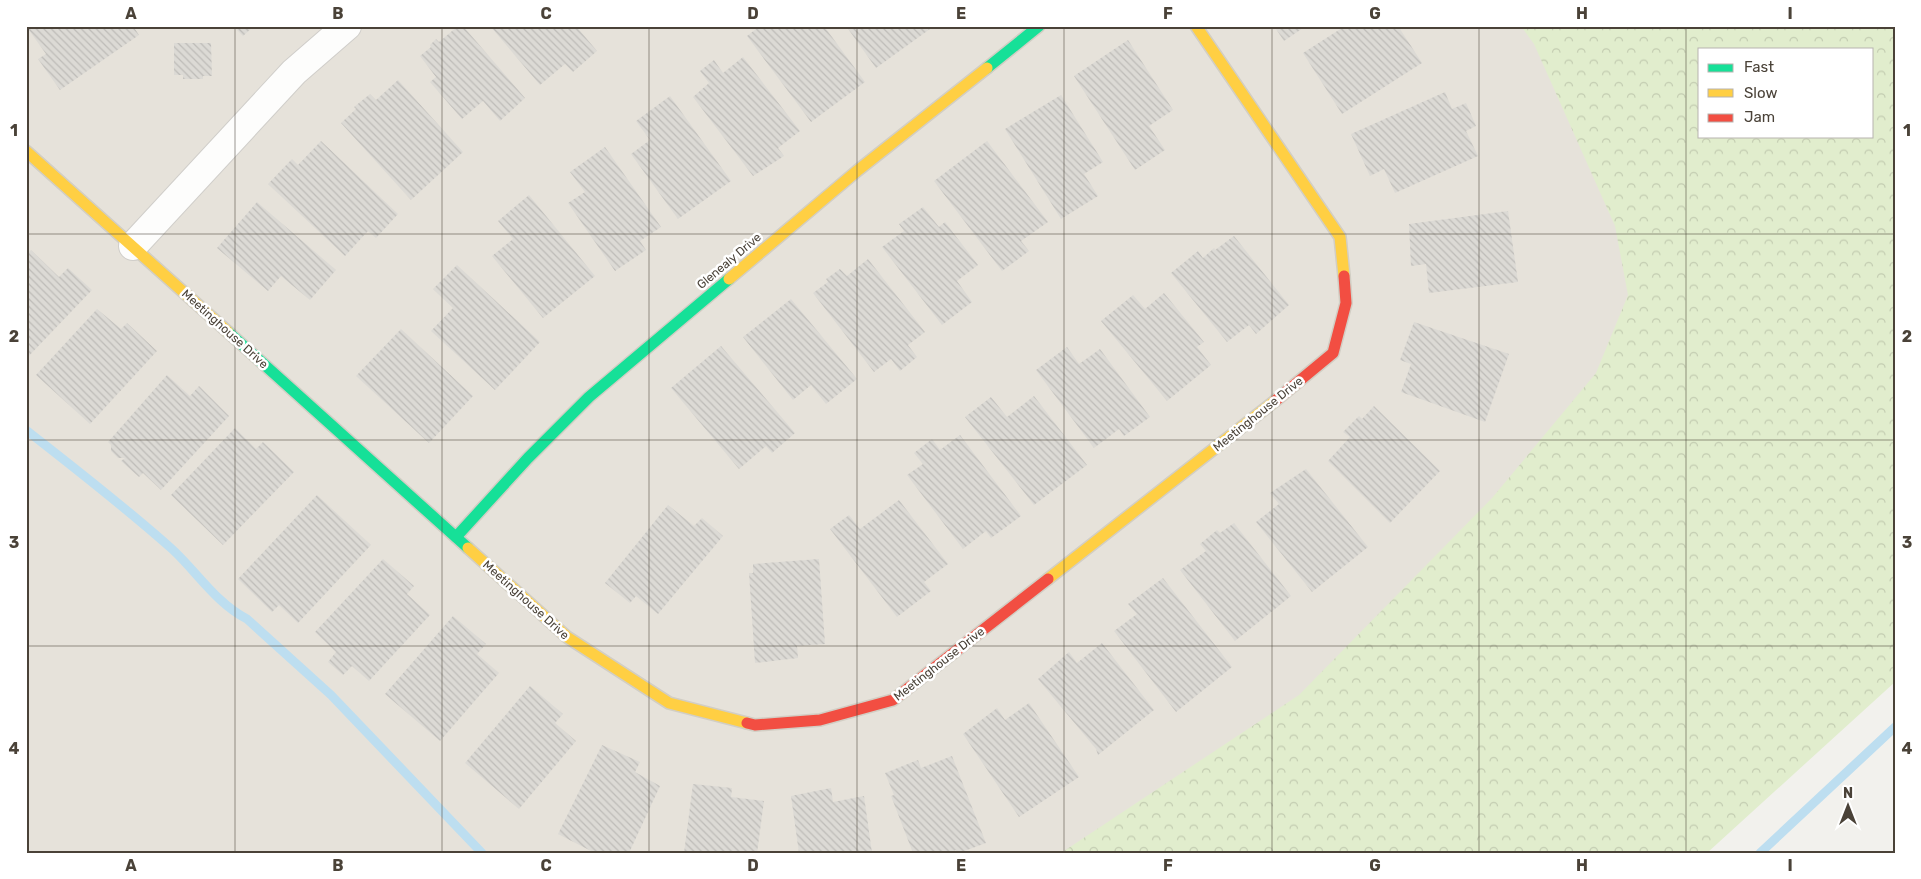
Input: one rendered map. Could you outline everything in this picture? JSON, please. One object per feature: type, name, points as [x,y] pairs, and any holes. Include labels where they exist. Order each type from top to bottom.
[{"type":"street","points":[[133,246],[294,72],[348,26]]},
{"type":"street","name":"Glenealy Drive","points":[[456,537],[528,458],[589,397],[858,171],[1039,26]]},
{"type":"street","name":"Meetinghouse Drive","points":[[26,151],[567,637],[669,703],[755,725],[820,720],[894,700],[1274,402],[1333,353],[1346,303],[1340,237],[1196,26]]},
{"type":"shaded area","points":[[26,26],[1558,26],[1895,466],[1186,853],[26,853]]},
{"type":"green space","points":[[1521,26],[1895,26],[1895,682],[1707,853],[1061,853],[1299,695],[1492,498],[1596,373],[1628,295],[1615,226],[1534,44]]},
{"type":"building","points":[[26,26],[133,26],[139,35],[60,90],[38,59],[46,54]]},
{"type":"building","points":[[233,26],[254,26],[243,36]]},
{"type":"building","points":[[458,26],[463,26],[525,98],[500,121],[483,101],[462,119],[430,82],[436,77],[420,56],[431,47],[430,45],[436,39],[439,42]]},
{"type":"building","points":[[490,26],[576,26],[597,51],[573,72],[565,64],[540,85]]},
{"type":"building","points":[[760,26],[824,26],[865,82],[811,122],[747,36]]},
{"type":"building","points":[[846,26],[927,26],[930,29],[876,68]]},
{"type":"building","points":[[1274,26],[1306,26],[1284,41]]},
{"type":"building","points":[[1345,26],[1398,26],[1422,63],[1342,114],[1303,53]]},
{"type":"building","points":[[1128,40],[1173,110],[1149,126],[1165,150],[1135,170],[1074,76]]},
{"type":"building","points":[[174,43],[211,43],[212,76],[203,76],[203,79],[183,79],[183,75],[174,75]]},
{"type":"building","points":[[743,57],[800,131],[778,148],[784,156],[753,176],[693,97],[709,83],[700,71],[714,60],[723,73]]},
{"type":"building","points":[[398,80],[463,152],[411,200],[341,123],[356,109],[354,107],[370,94],[376,100]]},
{"type":"building","points":[[1445,92],[1452,109],[1466,103],[1476,126],[1466,131],[1478,156],[1395,193],[1384,169],[1370,176],[1351,134]]},
{"type":"building","points":[[1061,95],[1103,162],[1084,174],[1098,196],[1061,219],[1005,129]]},
{"type":"building","points":[[670,96],[731,181],[678,219],[631,154],[650,140],[636,121]]},
{"type":"building","points":[[321,141],[398,214],[376,238],[368,231],[345,256],[268,184],[292,159],[298,165]]},
{"type":"building","points":[[987,141],[1048,222],[1021,241],[1029,251],[1002,271],[934,181]]},
{"type":"building","points":[[605,147],[661,227],[640,241],[646,250],[615,271],[568,203],[585,192],[570,172]]},
{"type":"building","points":[[529,195],[595,276],[543,318],[492,256],[513,239],[498,221]]},
{"type":"building","points":[[257,202],[336,270],[310,300],[281,276],[268,291],[217,248]]},
{"type":"building","points":[[923,207],[939,227],[945,222],[978,265],[957,281],[972,302],[942,325],[882,247],[904,231],[899,224]]},
{"type":"building","points":[[1508,211],[1518,282],[1429,293],[1426,264],[1411,266],[1409,224]]},
{"type":"building","points":[[1234,236],[1289,305],[1256,334],[1249,325],[1227,342],[1171,273],[1198,251],[1203,258],[1214,248],[1215,250]]},
{"type":"building","points":[[31,250],[59,277],[68,268],[92,290],[26,359],[26,255]]},
{"type":"building","points":[[868,259],[925,332],[908,345],[917,357],[900,371],[891,359],[874,372],[813,293],[828,282],[826,279],[840,269],[847,276]]},
{"type":"building","points":[[457,265],[540,342],[495,390],[431,331],[453,308],[433,289]]},
{"type":"building","points":[[1164,293],[1204,342],[1197,347],[1211,365],[1167,401],[1101,321],[1133,295],[1145,309]]},
{"type":"building","points":[[791,299],[857,379],[826,404],[811,385],[793,400],[743,337]]},
{"type":"building","points":[[97,309],[121,329],[127,323],[157,351],[90,424],[36,375]]},
{"type":"building","points":[[1414,322],[1509,354],[1485,422],[1401,392],[1411,364],[1400,360]]},
{"type":"building","points":[[401,329],[473,396],[429,443],[356,376]]},
{"type":"building","points":[[721,346],[795,433],[772,453],[766,446],[739,469],[671,388]]},
{"type":"building","points":[[1067,347],[1079,364],[1100,349],[1150,417],[1124,436],[1119,429],[1094,448],[1036,370]]},
{"type":"building","points":[[167,375],[190,396],[199,386],[229,416],[161,490],[143,473],[139,477],[121,461],[125,458],[118,458],[111,451],[111,445],[108,442]]},
{"type":"building","points":[[1034,396],[1087,465],[1034,505],[965,417],[991,397],[1007,417]]},
{"type":"building","points":[[1374,406],[1440,471],[1390,523],[1328,461],[1350,437],[1343,432],[1359,416],[1362,419]]},
{"type":"building","points":[[235,428],[256,449],[263,442],[294,472],[223,545],[171,495]]},
{"type":"building","points":[[960,435],[1021,516],[991,538],[986,531],[963,549],[907,475],[923,464],[914,453],[932,439],[940,450]]},
{"type":"building","points":[[1306,469],[1368,547],[1312,592],[1256,522],[1279,504],[1270,493]]},
{"type":"building","points":[[317,495],[371,545],[298,623],[279,605],[272,612],[238,579]]},
{"type":"building","points":[[899,500],[948,564],[924,582],[931,591],[897,617],[830,529],[849,515],[860,529]]},
{"type":"building","points":[[668,505],[694,526],[702,518],[723,536],[658,614],[636,596],[630,603],[605,583]]},
{"type":"building","points":[[1234,523],[1291,596],[1235,641],[1180,570],[1206,551],[1200,544],[1217,530],[1220,533]]},
{"type":"building","points":[[383,559],[414,586],[407,594],[430,615],[369,681],[352,666],[343,675],[328,662],[336,652],[315,632]]},
{"type":"building","points":[[819,559],[825,644],[797,646],[798,658],[755,663],[749,573],[753,573],[753,564]]},
{"type":"building","points":[[1163,578],[1232,667],[1176,712],[1114,631],[1137,614],[1128,604]]},
{"type":"building","points":[[453,616],[486,644],[477,654],[499,673],[440,741],[385,694]]},
{"type":"building","points":[[1102,643],[1154,710],[1098,755],[1096,749],[1038,679],[1069,652],[1077,663]]},
{"type":"building","points":[[530,686],[563,714],[555,723],[576,741],[519,809],[465,763]]},
{"type":"building","points":[[1029,703],[1079,777],[1019,817],[963,734],[997,708],[1005,720]]},
{"type":"building","points":[[602,745],[640,762],[635,772],[660,786],[629,853],[595,853],[558,834]]},
{"type":"building","points":[[952,756],[986,843],[959,853],[956,850],[949,853],[913,853],[891,796],[894,795],[885,773],[918,760],[921,768]]},
{"type":"building","points":[[693,784],[732,788],[731,797],[764,801],[757,853],[684,853]]},
{"type":"building","points":[[831,788],[833,802],[864,796],[872,853],[799,853],[791,796]]},
{"type":"waterway","points":[[26,430],[154,533],[181,558],[216,596],[247,619],[331,695],[482,853]]},
{"type":"waterway","points":[[1760,853],[1895,727]]},
{"type":"traffic: fast","points":[[987,68],[1039,26]]},
{"type":"traffic: fast","points":[[456,537],[528,458],[589,397],[729,279]]},
{"type":"traffic: fast","points":[[228,332],[468,548]]},
{"type":"traffic: slow","points":[[1196,26],[1340,237],[1344,276]]},
{"type":"traffic: slow","points":[[729,279],[857,171],[987,68]]},
{"type":"traffic: slow","points":[[26,151],[228,332]]},
{"type":"traffic: slow","points":[[1048,579],[1275,401]]},
{"type":"traffic: slow","points":[[468,548],[567,637],[669,703],[747,723]]},
{"type":"traffic: jam","points":[[1275,401],[1333,353],[1346,303],[1344,276]]},
{"type":"traffic: jam","points":[[747,723],[755,725],[820,720],[893,700],[1048,579]]}]
